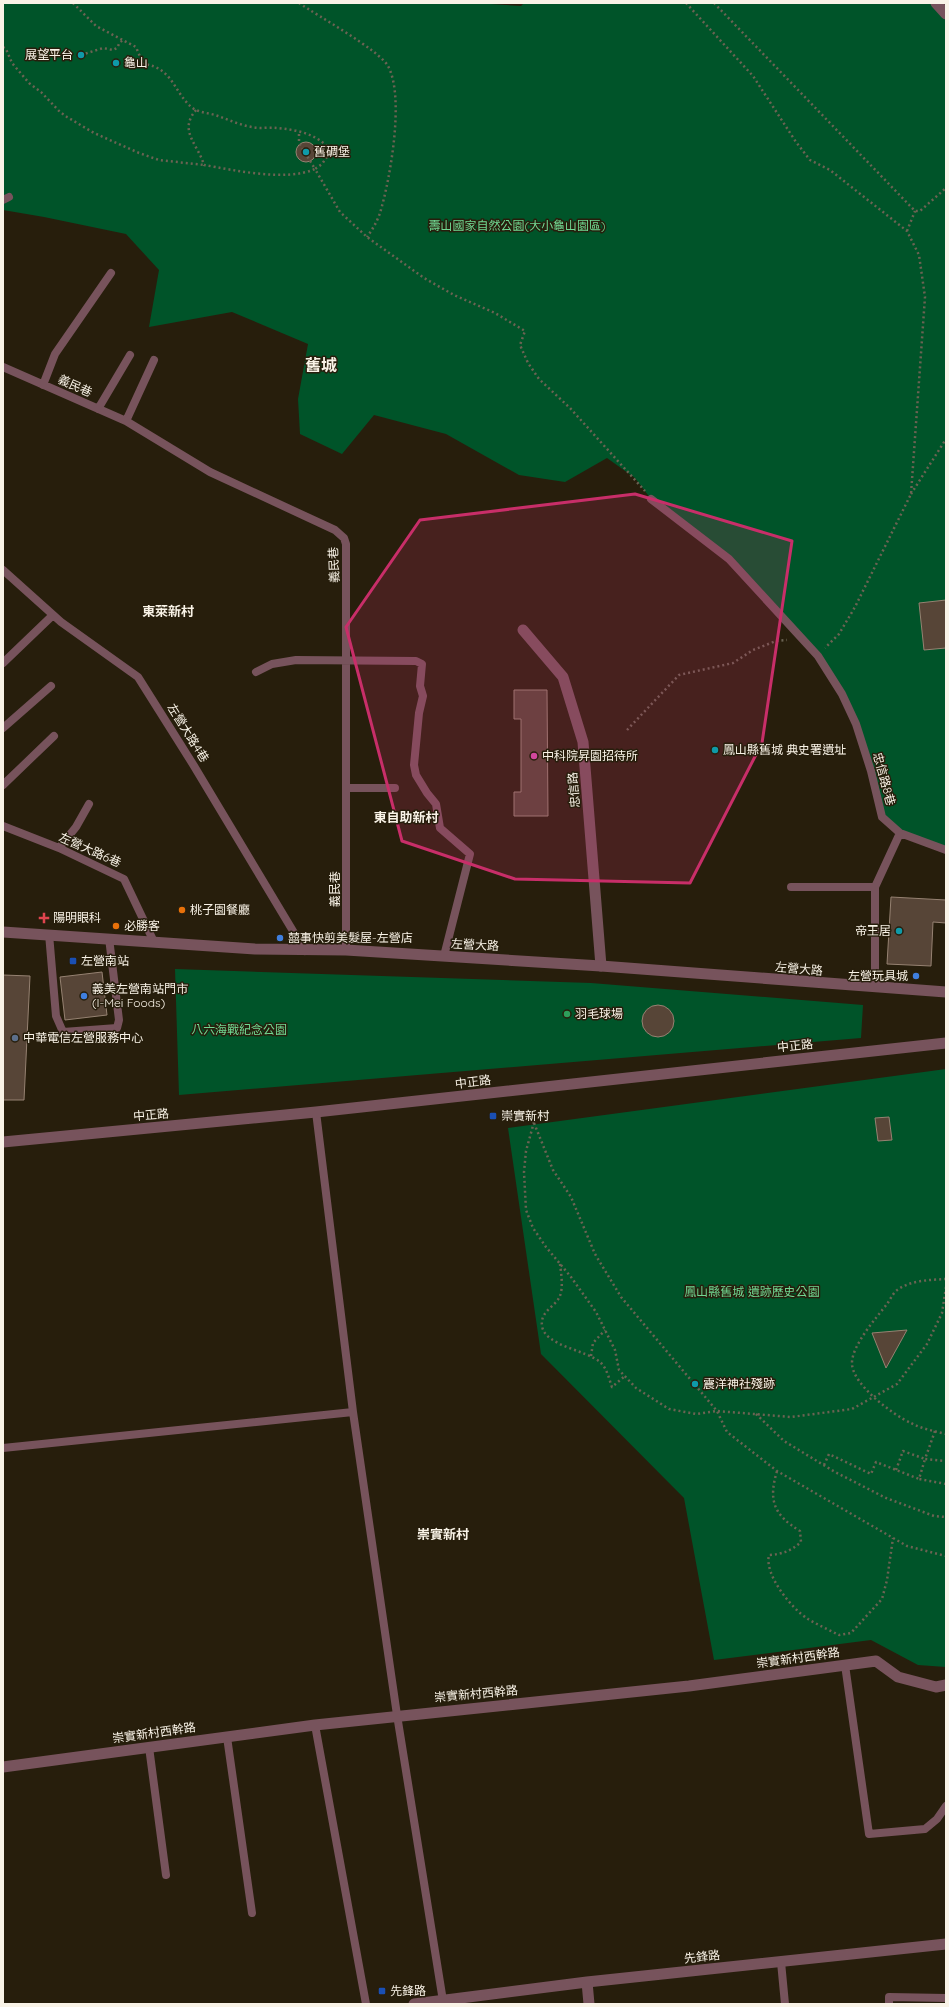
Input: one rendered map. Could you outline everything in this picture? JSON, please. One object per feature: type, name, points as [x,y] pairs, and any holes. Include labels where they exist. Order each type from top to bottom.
[{"type":"street","points":[[936,3],[946,14]]},
{"type":"street","name":"忠信路","points":[[524,630],[563,677],[583,742],[601,966]]},
{"type":"street","name":"左營大路","points":[[3,932],[255,949],[305,951],[346,950],[444,956],[601,966],[875,988],[946,992]]},
{"type":"street","name":"中正路","points":[[3,1142],[316,1112],[946,1043]]},
{"type":"street","name":"崇實新村西幹路","points":[[3,1767],[227,1736],[397,1715],[689,1686],[876,1661],[898,1677],[936,1687],[946,1685]]},
{"type":"street","name":"先鋒路","points":[[414,2004],[587,1982],[946,1944]]},
{"type":"street","points":[[587,1982],[589,2004]]},
{"type":"lane","points":[[43,385],[55,354],[111,274]]},
{"type":"lane","points":[[98,409],[130,355]]},
{"type":"lane","points":[[126,421],[154,360]]},
{"type":"lane","name":"義民巷","points":[[3,367],[126,421],[210,472],[340,533],[346,544],[348,788],[346,950]]},
{"type":"lane","name":"忠信路8巷","points":[[651,499],[729,559],[818,656],[842,694],[856,724],[871,771],[882,818],[900,833],[946,850]]},
{"type":"lane","name":"左營大路4巷","points":[[3,570],[53,615],[138,677],[194,766],[305,951]]},
{"type":"lane","points":[[3,663],[53,615]]},
{"type":"lane","points":[[256,672],[272,664],[296,660],[416,661],[422,664],[420,686],[423,696],[416,738],[414,765],[416,775],[436,804],[440,828],[470,854],[444,956]]},
{"type":"lane","points":[[3,728],[51,686]]},
{"type":"lane","points":[[3,785],[54,736]]},
{"type":"lane","points":[[348,788],[395,788]]},
{"type":"lane","points":[[59,848],[76,827],[89,804]]},
{"type":"lane","name":"左營大路6巷","points":[[3,826],[59,848],[124,879],[154,942]]},
{"type":"lane","points":[[875,988],[875,887],[900,833]]},
{"type":"lane","points":[[791,886],[875,887]]},
{"type":"lane","points":[[49,934],[56,1016],[63,1032],[117,1028],[120,1020],[109,938]]},
{"type":"lane","points":[[316,1112],[353,1412],[397,1715],[443,2001]]},
{"type":"lane","points":[[3,1448],[353,1412]]},
{"type":"lane","points":[[845,1665],[869,1834],[925,1829],[934,1823],[946,1806]]},
{"type":"lane","points":[[315,1725],[366,2004]]},
{"type":"lane","points":[[227,1736],[252,1913]]},
{"type":"lane","points":[[149,1747],[166,1875]]},
{"type":"lane","points":[[781,1962],[785,2004]]},
{"type":"lane","points":[[889,2004],[889,1997],[946,1998]]},
{"type":"path","points":[[3,47],[6,49],[12,63],[60,112],[94,132],[139,153],[159,160],[255,174],[301,174],[315,170],[322,164],[331,151],[320,140],[299,132],[277,128],[254,128],[196,110],[188,103],[170,78],[156,67],[143,64],[136,47],[96,26],[73,3]]},
{"type":"path","points":[[299,3],[370,49],[388,66],[395,92],[392,151],[380,214],[367,237]]},
{"type":"path","points":[[686,3],[753,76],[796,142],[810,160],[830,170],[907,231],[919,255],[925,297],[911,494]]},
{"type":"path","points":[[714,3],[915,211]]},
{"type":"path","points":[[81,54],[103,48],[113,50],[117,48],[123,40]]},
{"type":"path","points":[[196,110],[189,118],[187,126],[204,166]]},
{"type":"path","points":[[299,132],[299,143],[340,212],[367,237],[424,278],[454,296],[495,313],[525,331],[521,338],[520,345],[528,363],[539,379],[570,408],[635,478],[651,499]]},
{"type":"path","points":[[915,211],[920,211],[946,188]]},
{"type":"path","points":[[907,231],[915,211]]},
{"type":"path","points":[[818,656],[839,634],[855,607],[911,494],[946,439]]},
{"type":"path","points":[[627,730],[679,674],[734,663],[753,650],[776,641],[793,641]]},
{"type":"path","points":[[946,1287],[942,1313],[927,1344],[897,1384],[852,1409],[791,1417],[717,1411],[696,1414],[669,1409],[654,1401],[619,1370],[615,1350],[592,1307],[533,1228],[526,1210],[524,1172],[526,1151],[534,1122],[553,1170],[571,1197],[595,1254],[621,1297],[717,1411],[727,1432],[777,1472],[907,1546],[946,1556]]},
{"type":"path","points":[[560,1263],[560,1297],[543,1317],[543,1329],[545,1333],[554,1341],[591,1356],[601,1363],[606,1371],[612,1387],[625,1376]]},
{"type":"path","points":[[946,1279],[911,1284],[896,1291],[874,1319],[855,1350],[852,1364],[859,1380],[874,1398],[911,1424],[946,1434]]},
{"type":"path","points":[[591,1356],[593,1343],[605,1330]]},
{"type":"path","points":[[756,1414],[784,1441],[824,1465],[886,1498],[934,1516],[946,1517]]},
{"type":"path","points":[[919,1479],[935,1431]]},
{"type":"path","points":[[896,1470],[903,1451],[925,1459],[946,1461]]},
{"type":"path","points":[[824,1465],[828,1454],[871,1474],[876,1462],[919,1479],[946,1484]]},
{"type":"path","points":[[777,1472],[772,1486],[773,1503],[790,1525],[800,1531],[801,1542],[792,1550],[769,1555],[768,1562],[772,1577],[792,1604],[813,1622],[839,1635],[850,1633],[862,1621],[882,1599],[887,1580],[893,1538]]},
{"type":"highlighted area","points":[[635,494],[792,541],[762,743],[690,883],[515,879],[402,841],[346,627],[420,520]]},
{"type":"green space","name":"壽山國家自然公園(大小龜山園區)","points":[[3,3],[476,3],[521,6],[524,3],[931,3],[946,19],[946,850],[900,833],[882,817],[856,724],[828,672],[729,559],[651,499],[635,478],[607,458],[565,482],[519,475],[446,434],[374,415],[342,454],[300,434],[298,399],[308,344],[232,312],[149,327],[159,270],[126,234],[3,210]]},
{"type":"green space","name":"八六海戰紀念公園","points":[[175,969],[591,983],[863,1005],[861,1038],[179,1095]]},
{"type":"green space","name":"鳳山縣舊城 遺跡歷史公園","points":[[946,1069],[946,1667],[918,1665],[871,1640],[714,1660],[684,1498],[541,1354],[508,1128]]},
{"type":"building","name":"舊碉堡","points":[[306,142],[313,145],[316,152],[313,159],[306,162],[299,159],[296,152],[299,145]]},
{"type":"building","points":[[946,600],[946,648],[924,650],[919,603]]},
{"type":"building","name":"中科院昇園招待所","points":[[514,690],[547,690],[548,816],[514,816],[514,792],[521,792],[521,719],[514,719]]},
{"type":"building","name":"帝王居","points":[[891,897],[946,900],[946,923],[933,922],[931,966],[887,964]]},
{"type":"building","name":"義美左營南站門市 (I-Mei Foods)","points":[[102,972],[107,1015],[65,1020],[60,977]]},
{"type":"building","name":"中華電信左營服務中心","points":[[3,975],[30,976],[24,1100],[3,1100]]},
{"type":"building","points":[[658,1005],[664,1006],[671,1012],[674,1021],[673,1027],[667,1034],[658,1037],[652,1036],[645,1030],[642,1021],[643,1015],[649,1008]]},
{"type":"building","points":[[889,1117],[892,1140],[878,1141],[875,1118]]},
{"type":"building","points":[[907,1330],[886,1368],[872,1333]]},
{"type":"place","name":"展望平台","points":[[81,55]]},
{"type":"place","name":"龜山","points":[[116,63]]},
{"type":"place","name":"舊碉堡","points":[[306,152]]},
{"type":"place","name":"鳳山縣舊城 典史署遺址","points":[[715,750]]},
{"type":"place","name":"中科院昇園招待所","points":[[534,756]]},
{"type":"place","name":"桃子園餐廳","points":[[182,910]]},
{"type":"place","name":"陽明眼科","points":[[44,918]]},
{"type":"place","name":"必勝客","points":[[116,926]]},
{"type":"place","name":"帝王居","points":[[899,931]]},
{"type":"place","name":"囍事快剪美髮屋-左營店","points":[[280,938]]},
{"type":"place","name":"左營南站","points":[[73,961]]},
{"type":"place","name":"左營玩具城","points":[[916,976]]},
{"type":"place","name":"義美左營南站門市 (I-Mei Foods)","points":[[84,996]]},
{"type":"place","name":"羽毛球場","points":[[567,1014]]},
{"type":"place","name":"中華電信左營服務中心","points":[[15,1038]]},
{"type":"place","name":"崇實新村","points":[[493,1116]]},
{"type":"place","name":"震洋神社殘跡","points":[[695,1384]]},
{"type":"place","name":"先鋒路","points":[[382,1991]]},
{"type":"district","name":"舊城","points":[[321,365]]},
{"type":"district","name":"東萊新村","points":[[168,611]]},
{"type":"district","name":"東自助新村","points":[[406,817]]},
{"type":"district","name":"崇實新村","points":[[443,1534]]}]
